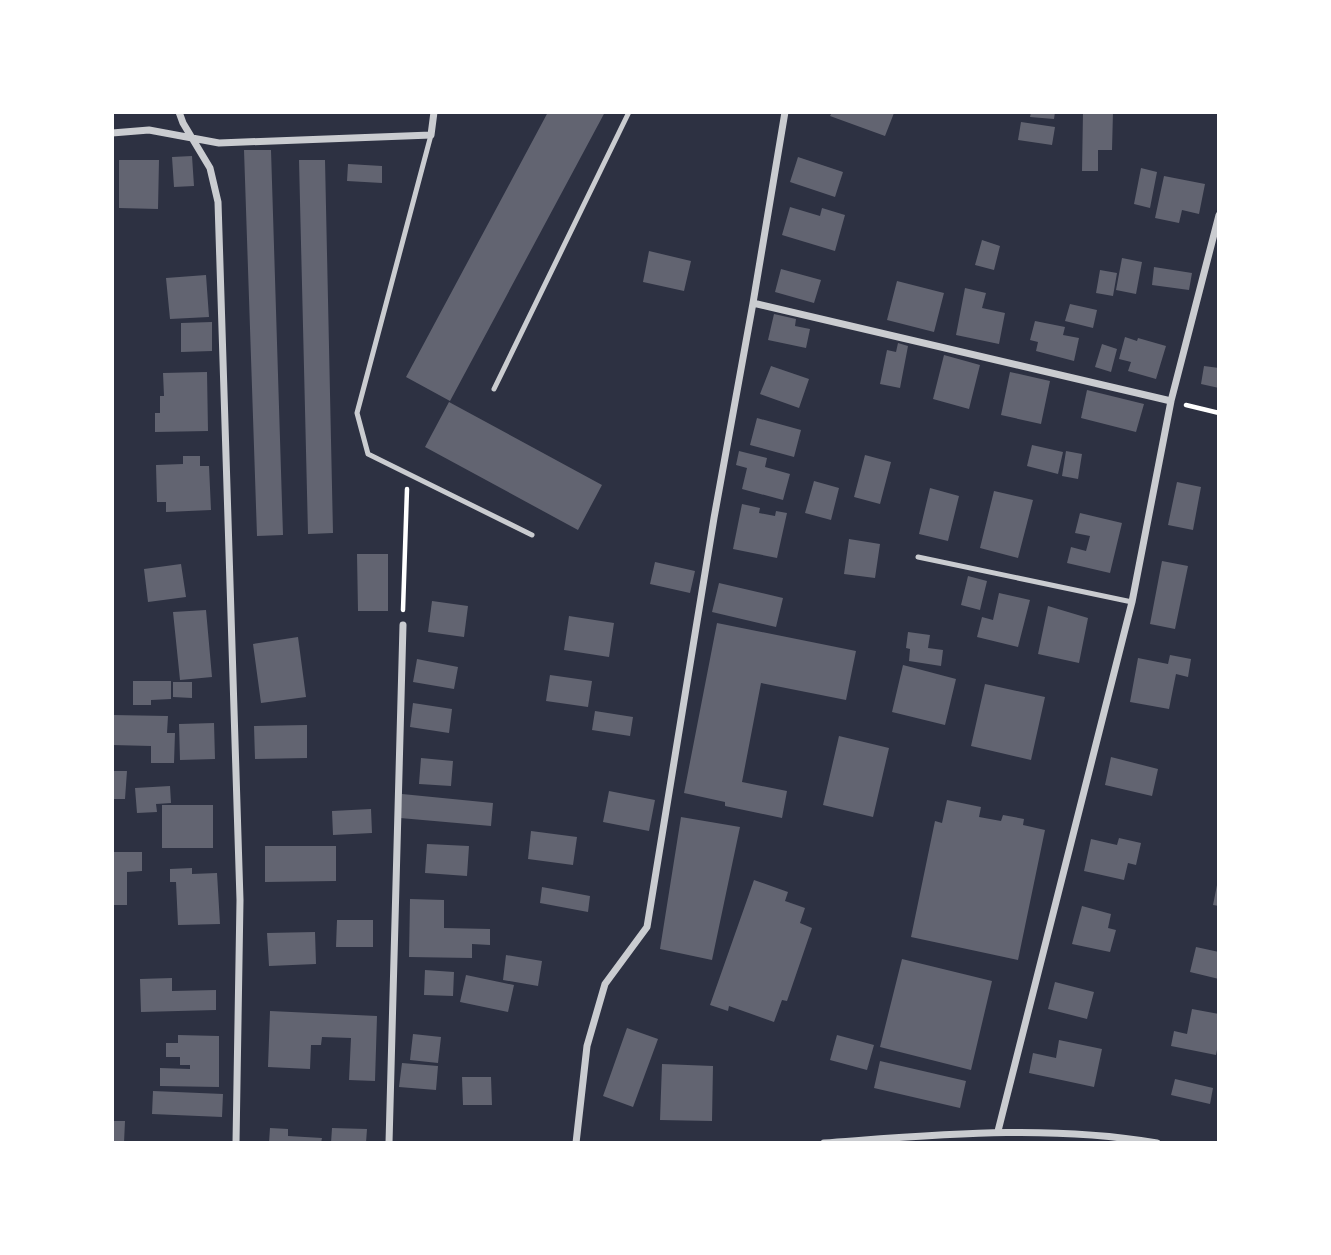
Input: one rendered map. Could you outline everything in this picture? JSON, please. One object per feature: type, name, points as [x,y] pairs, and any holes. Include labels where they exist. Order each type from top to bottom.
[{"type":"street","points":[[179,112],[209,168],[218,202],[240,900],[236,1143]]},
{"type":"street","points":[[112,133],[149,130],[219,143],[431,135],[434,112]]},
{"type":"street","points":[[576,1143],[587,1046],[605,984],[647,927],[713,519],[785,112]]},
{"type":"street","points":[[998,1131],[1132,602],[1171,401],[1219,215]]},
{"type":"street","points":[[753,303],[1171,401]]},
{"type":"street","points":[[389,1143],[403,625]]},
{"type":"street","points":[[824,1143],[998,1131],[1157,1143]]},
{"type":"lane","points":[[494,389],[629,112]]},
{"type":"lane","points":[[431,135],[357,412],[368,454],[532,535]]},
{"type":"lane","points":[[918,557],[1132,602]]},
{"type":"path","points":[[1171,401],[1219,413]]},
{"type":"path","points":[[403,625],[407,473]]},
{"type":"building","points":[[548,112],[605,112],[450,401],[406,377]]},
{"type":"building","points":[[832,112],[894,113],[885,136],[830,116]]},
{"type":"building","points":[[1031,112],[1055,112],[1054,119],[1030,117]]},
{"type":"building","points":[[1083,112],[1113,112],[1112,150],[1098,150],[1098,171],[1082,171]]},
{"type":"building","points":[[1021,122],[1055,127],[1052,145],[1018,140]]},
{"type":"building","points":[[244,150],[271,150],[283,535],[257,536]]},
{"type":"building","points":[[192,156],[194,186],[174,187],[172,157]]},
{"type":"building","points":[[798,157],[843,172],[835,197],[790,182]]},
{"type":"building","points":[[119,160],[159,160],[158,209],[119,208]]},
{"type":"building","points":[[299,160],[325,160],[333,533],[308,534]]},
{"type":"building","points":[[348,164],[382,166],[382,183],[347,181]]},
{"type":"building","points":[[1141,168],[1157,172],[1150,208],[1134,204]]},
{"type":"building","points":[[1164,176],[1205,184],[1199,214],[1182,210],[1179,223],[1155,218]]},
{"type":"building","points":[[790,207],[820,216],[822,208],[845,215],[835,251],[782,235]]},
{"type":"building","points":[[982,240],[1000,246],[994,270],[975,265]]},
{"type":"building","points":[[649,251],[691,261],[684,291],[643,282]]},
{"type":"building","points":[[1122,258],[1142,262],[1136,294],[1116,290]]},
{"type":"building","points":[[1154,267],[1192,273],[1189,290],[1152,285]]},
{"type":"building","points":[[781,269],[821,280],[814,303],[775,292]]},
{"type":"building","points":[[1100,270],[1117,273],[1113,296],[1096,293]]},
{"type":"building","points":[[206,275],[209,317],[170,319],[166,278]]},
{"type":"building","points":[[897,281],[944,293],[934,332],[887,320]]},
{"type":"building","points":[[965,288],[986,293],[982,308],[1005,313],[999,344],[956,335]]},
{"type":"building","points":[[1070,304],[1097,310],[1093,328],[1065,321]]},
{"type":"building","points":[[774,314],[796,319],[795,326],[810,329],[806,348],[768,340]]},
{"type":"building","points":[[1035,321],[1065,327],[1063,335],[1079,338],[1074,361],[1036,351],[1038,342],[1030,340]]},
{"type":"building","points":[[212,322],[212,351],[181,352],[181,323]]},
{"type":"building","points":[[1125,337],[1166,346],[1156,379],[1128,371],[1131,362],[1119,359]]},
{"type":"building","points":[[898,343],[908,346],[900,388],[880,384],[887,350],[896,352]]},
{"type":"building","points":[[1102,344],[1117,349],[1111,372],[1095,367]]},
{"type":"building","points":[[944,355],[980,365],[969,409],[933,399]]},
{"type":"building","points":[[771,366],[809,379],[799,408],[760,394]]},
{"type":"building","points":[[1204,366],[1219,368],[1219,388],[1201,384]]},
{"type":"building","points":[[207,372],[208,431],[155,432],[155,413],[160,413],[160,396],[164,396],[163,373]]},
{"type":"building","points":[[1010,372],[1050,381],[1041,424],[1001,415]]},
{"type":"building","points":[[1087,390],[1144,404],[1136,432],[1081,418]]},
{"type":"building","points":[[449,402],[602,485],[578,530],[425,447]]},
{"type":"building","points":[[757,418],[801,430],[794,457],[750,445]]},
{"type":"building","points":[[1032,445],[1063,452],[1058,474],[1027,466]]},
{"type":"building","points":[[739,451],[767,458],[765,467],[790,474],[783,500],[742,489],[747,468],[736,465]]},
{"type":"building","points":[[1066,451],[1082,454],[1078,479],[1062,476]]},
{"type":"building","points":[[865,455],[891,462],[880,504],[854,497]]},
{"type":"building","points":[[183,456],[200,456],[200,466],[209,466],[211,510],[166,512],[166,502],[157,502],[156,465],[183,464]]},
{"type":"building","points":[[814,481],[839,488],[831,520],[805,513]]},
{"type":"building","points":[[1177,482],[1201,487],[1193,530],[1168,525]]},
{"type":"building","points":[[930,488],[959,496],[948,541],[919,534]]},
{"type":"building","points":[[994,491],[1033,500],[1018,558],[980,548]]},
{"type":"building","points":[[742,504],[760,508],[759,513],[775,516],[776,511],[787,513],[777,558],[733,549]]},
{"type":"building","points":[[1080,513],[1122,523],[1110,573],[1067,563],[1071,547],[1086,551],[1090,536],[1075,533]]},
{"type":"building","points":[[849,539],[880,544],[875,578],[844,574]]},
{"type":"building","points":[[357,554],[388,554],[388,611],[358,611]]},
{"type":"building","points":[[1162,561],[1188,566],[1175,629],[1150,624]]},
{"type":"building","points":[[655,562],[695,571],[690,593],[650,584]]},
{"type":"building","points":[[181,564],[186,597],[148,602],[144,569]]},
{"type":"building","points":[[968,576],[987,581],[980,610],[961,605]]},
{"type":"building","points":[[719,583],[783,598],[776,627],[712,612]]},
{"type":"building","points":[[999,593],[1030,600],[1018,647],[977,637],[982,617],[993,620]]},
{"type":"building","points":[[432,601],[468,606],[464,637],[428,632]]},
{"type":"building","points":[[1048,606],[1088,618],[1079,663],[1038,654]]},
{"type":"building","points":[[206,610],[212,677],[180,680],[173,612]]},
{"type":"building","points":[[569,616],[614,623],[609,657],[564,650]]},
{"type":"building","points":[[717,623],[856,651],[846,700],[761,683],[742,782],[787,791],[782,818],[725,806],[725,802],[684,793]]},
{"type":"building","points":[[908,632],[930,635],[928,648],[943,650],[941,666],[909,661],[910,649],[906,648]]},
{"type":"building","points":[[298,637],[306,697],[261,703],[253,644]]},
{"type":"building","points":[[1170,655],[1191,659],[1188,677],[1176,674],[1169,709],[1130,702],[1138,658],[1168,664]]},
{"type":"building","points":[[417,659],[458,667],[454,689],[413,682]]},
{"type":"building","points":[[903,665],[956,679],[945,725],[892,712]]},
{"type":"building","points":[[550,675],[592,681],[588,707],[546,701]]},
{"type":"building","points":[[133,681],[171,681],[171,699],[151,700],[151,705],[133,705]]},
{"type":"building","points":[[173,682],[192,682],[192,698],[173,697]]},
{"type":"building","points":[[985,684],[1045,697],[1031,760],[971,746]]},
{"type":"building","points":[[413,703],[452,709],[449,733],[410,727]]},
{"type":"building","points":[[595,711],[633,717],[630,736],[592,730]]},
{"type":"building","points":[[112,715],[168,716],[167,733],[175,733],[174,763],[151,763],[151,746],[112,745]]},
{"type":"building","points":[[214,723],[215,759],[180,760],[179,724]]},
{"type":"building","points":[[307,725],[307,758],[255,759],[254,726]]},
{"type":"building","points":[[839,736],[889,748],[873,817],[823,805]]},
{"type":"building","points":[[1111,757],[1158,769],[1152,796],[1105,785]]},
{"type":"building","points":[[421,758],[453,761],[451,786],[419,784]]},
{"type":"building","points":[[112,771],[127,771],[125,799],[112,799]]},
{"type":"building","points":[[170,786],[171,803],[156,804],[157,812],[137,813],[135,788]]},
{"type":"building","points":[[609,791],[655,800],[649,831],[603,822]]},
{"type":"building","points":[[402,794],[493,803],[491,826],[400,818]]},
{"type":"building","points":[[947,800],[981,807],[979,817],[1001,821],[1003,815],[1024,819],[1023,825],[1045,830],[1018,960],[911,937],[935,821],[942,823]]},
{"type":"building","points":[[162,805],[213,805],[213,848],[162,848]]},
{"type":"building","points":[[371,809],[372,833],[333,835],[332,811]]},
{"type":"building","points":[[681,817],[740,827],[712,960],[660,949]]},
{"type":"building","points":[[531,831],[577,837],[573,865],[528,859]]},
{"type":"building","points":[[1119,838],[1141,843],[1136,865],[1128,863],[1124,880],[1084,871],[1091,839],[1117,845]]},
{"type":"building","points":[[427,844],[469,846],[467,876],[425,873]]},
{"type":"building","points":[[265,846],[336,846],[336,881],[265,882]]},
{"type":"building","points":[[112,852],[142,852],[142,871],[127,872],[127,905],[112,905]]},
{"type":"building","points":[[192,868],[192,874],[217,873],[220,924],[178,925],[176,882],[170,882],[170,869]]},
{"type":"building","points":[[754,880],[788,892],[785,901],[805,908],[800,923],[812,928],[787,1001],[782,1000],[774,1022],[729,1006],[728,1011],[710,1005]]},
{"type":"building","points":[[1219,880],[1219,906],[1213,905]]},
{"type":"building","points":[[542,887],[590,896],[588,912],[540,903]]},
{"type":"building","points":[[410,899],[444,900],[444,928],[490,929],[490,945],[472,944],[472,958],[409,957]]},
{"type":"building","points":[[1082,906],[1111,914],[1108,928],[1116,930],[1110,952],[1072,944]]},
{"type":"building","points":[[337,920],[373,920],[373,947],[336,947]]},
{"type":"building","points":[[315,932],[316,964],[269,966],[267,933]]},
{"type":"building","points":[[1196,947],[1219,952],[1219,979],[1190,972]]},
{"type":"building","points":[[506,955],[542,961],[538,986],[503,980]]},
{"type":"building","points":[[902,959],[992,981],[971,1070],[880,1047]]},
{"type":"building","points":[[425,970],[454,972],[453,996],[424,995]]},
{"type":"building","points":[[466,975],[514,985],[508,1012],[460,1002]]},
{"type":"building","points":[[172,978],[172,991],[216,990],[216,1010],[141,1012],[140,979]]},
{"type":"building","points":[[1055,982],[1094,992],[1087,1019],[1048,1009]]},
{"type":"building","points":[[1192,1009],[1219,1014],[1216,1055],[1171,1046],[1174,1031],[1187,1034]]},
{"type":"building","points":[[270,1011],[377,1016],[375,1081],[349,1080],[351,1038],[322,1037],[321,1045],[311,1045],[310,1069],[268,1067]]},
{"type":"building","points":[[627,1028],[658,1039],[633,1107],[603,1096]]},
{"type":"building","points":[[413,1034],[441,1037],[438,1063],[410,1060]]},
{"type":"building","points":[[178,1035],[219,1036],[219,1087],[160,1086],[160,1068],[190,1069],[190,1065],[180,1065],[180,1057],[166,1057],[166,1043],[178,1043]]},
{"type":"building","points":[[837,1035],[874,1045],[867,1070],[830,1060]]},
{"type":"building","points":[[1059,1040],[1102,1049],[1094,1087],[1029,1073],[1033,1053],[1056,1058]]},
{"type":"building","points":[[880,1061],[966,1081],[960,1108],[874,1088]]},
{"type":"building","points":[[402,1063],[438,1066],[436,1090],[399,1087]]},
{"type":"building","points":[[662,1064],[713,1066],[712,1121],[660,1120]]},
{"type":"building","points":[[462,1077],[491,1077],[492,1105],[463,1105]]},
{"type":"building","points":[[1175,1079],[1213,1088],[1210,1104],[1171,1095]]},
{"type":"building","points":[[153,1091],[223,1094],[222,1117],[152,1114]]},
{"type":"building","points":[[112,1121],[125,1121],[124,1143],[112,1143]]},
{"type":"building","points":[[270,1128],[288,1129],[288,1136],[322,1138],[321,1143],[269,1143]]},
{"type":"building","points":[[332,1128],[367,1129],[366,1143],[331,1143]]}]
